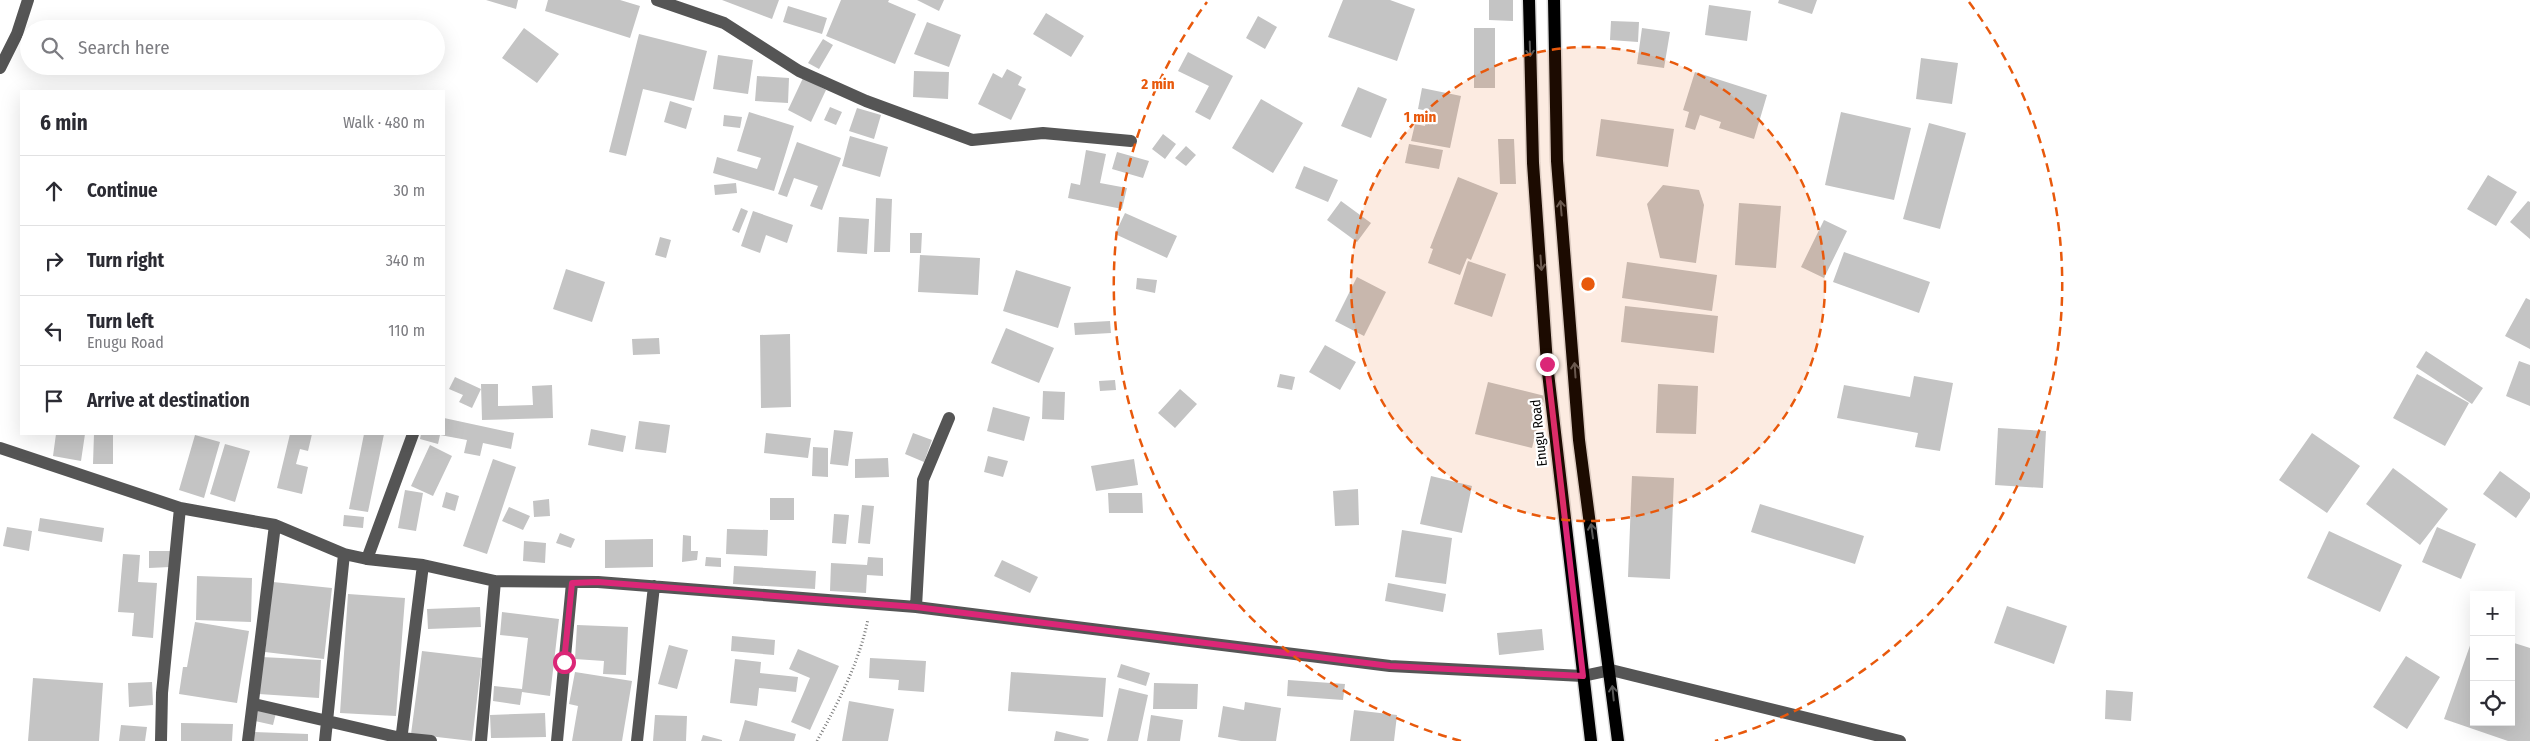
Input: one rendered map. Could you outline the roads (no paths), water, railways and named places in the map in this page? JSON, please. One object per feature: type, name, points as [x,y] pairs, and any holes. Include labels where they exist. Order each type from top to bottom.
[{"type":"main road","name":"Enugu Road","points":[[1529,0],[1533,163],[1547,364],[1591,741]]},
{"type":"main road","points":[[1554,0],[1557,161],[1580,440],[1611,670],[1618,741]]},
{"type":"street","points":[[22,20],[28,0]]},
{"type":"street","points":[[657,0],[724,23],[799,72],[866,101],[972,140],[1043,133],[1131,141]]},
{"type":"street","points":[[0,68],[20,25]]},
{"type":"street","points":[[916,607],[923,480],[949,418]]},
{"type":"street","points":[[367,559],[413,435]]},
{"type":"street","points":[[0,448],[180,508],[275,525],[344,554],[367,559],[423,565],[496,580],[572,583],[598,582],[916,607],[1390,666],[1583,676],[1611,670],[1900,741]]},
{"type":"street","points":[[161,741],[162,693],[180,508]]},
{"type":"street","points":[[248,741],[275,525]]},
{"type":"street","points":[[325,741],[344,554]]},
{"type":"street","points":[[401,740],[423,565]]},
{"type":"street","points":[[481,741],[496,580]]},
{"type":"street","points":[[557,741],[572,583]]},
{"type":"street","points":[[637,741],[654,586]]},
{"type":"street","points":[[254,704],[401,740],[431,741]]}]
